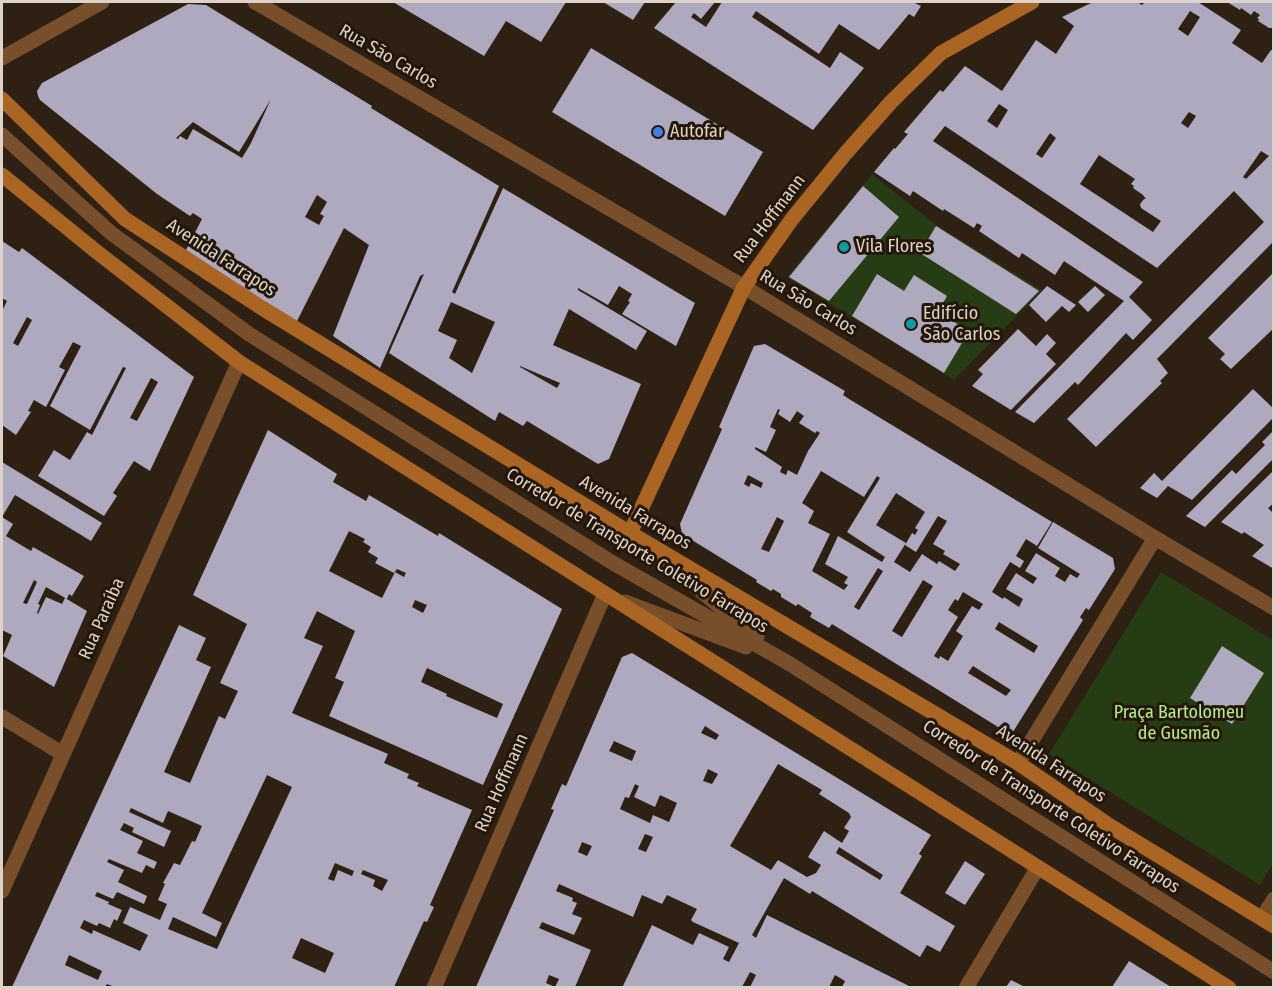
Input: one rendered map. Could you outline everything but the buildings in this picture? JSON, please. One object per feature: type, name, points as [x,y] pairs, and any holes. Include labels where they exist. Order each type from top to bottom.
[{"type":"main road","name":"Rua Hoffmann","points":[[630,533],[744,286],[792,219],[845,154],[940,53],[1032,2]]},
{"type":"main road","name":"Avenida Farrapos","points":[[2,99],[125,219],[262,308],[630,533],[1018,763],[1110,826],[1268,922]]},
{"type":"main road","points":[[2,175],[239,362],[1230,987]]},
{"type":"street","points":[[2,58],[102,2]]},
{"type":"street","name":"Rua São Carlos","points":[[255,2],[744,286],[1155,538],[1274,608]]},
{"type":"street","name":"Corredor de Transporte Coletivo Farrapos","points":[[2,135],[111,233],[249,334],[613,563],[790,664],[1274,972]]},
{"type":"street","name":"Rua Paraíba","points":[[2,891],[239,362]]},
{"type":"street","points":[[630,533],[790,664]]},
{"type":"street","points":[[1018,763],[1155,538]]},
{"type":"street","points":[[605,594],[790,664]]},
{"type":"street","name":"Rua Hoffmann","points":[[434,987],[605,594]]},
{"type":"street","points":[[2,717],[63,754]]},
{"type":"street","points":[[966,987],[1038,867]]},
{"type":"street","points":[[1268,922],[1274,899]]},
{"type":"green space","name":"Vila Flores","points":[[872,174],[936,225],[1042,290],[954,380],[787,277]]},
{"type":"green space","name":"Praça Bartolomeu de Gusmão","points":[[1161,572],[1273,640],[1273,863],[1260,885],[1049,754]]},
{"type":"place","name":"Autofar","points":[[658,132]]},
{"type":"place","name":"Vila Flores","points":[[844,247]]},
{"type":"place","name":"Edifício São Carlos","points":[[911,324]]}]
